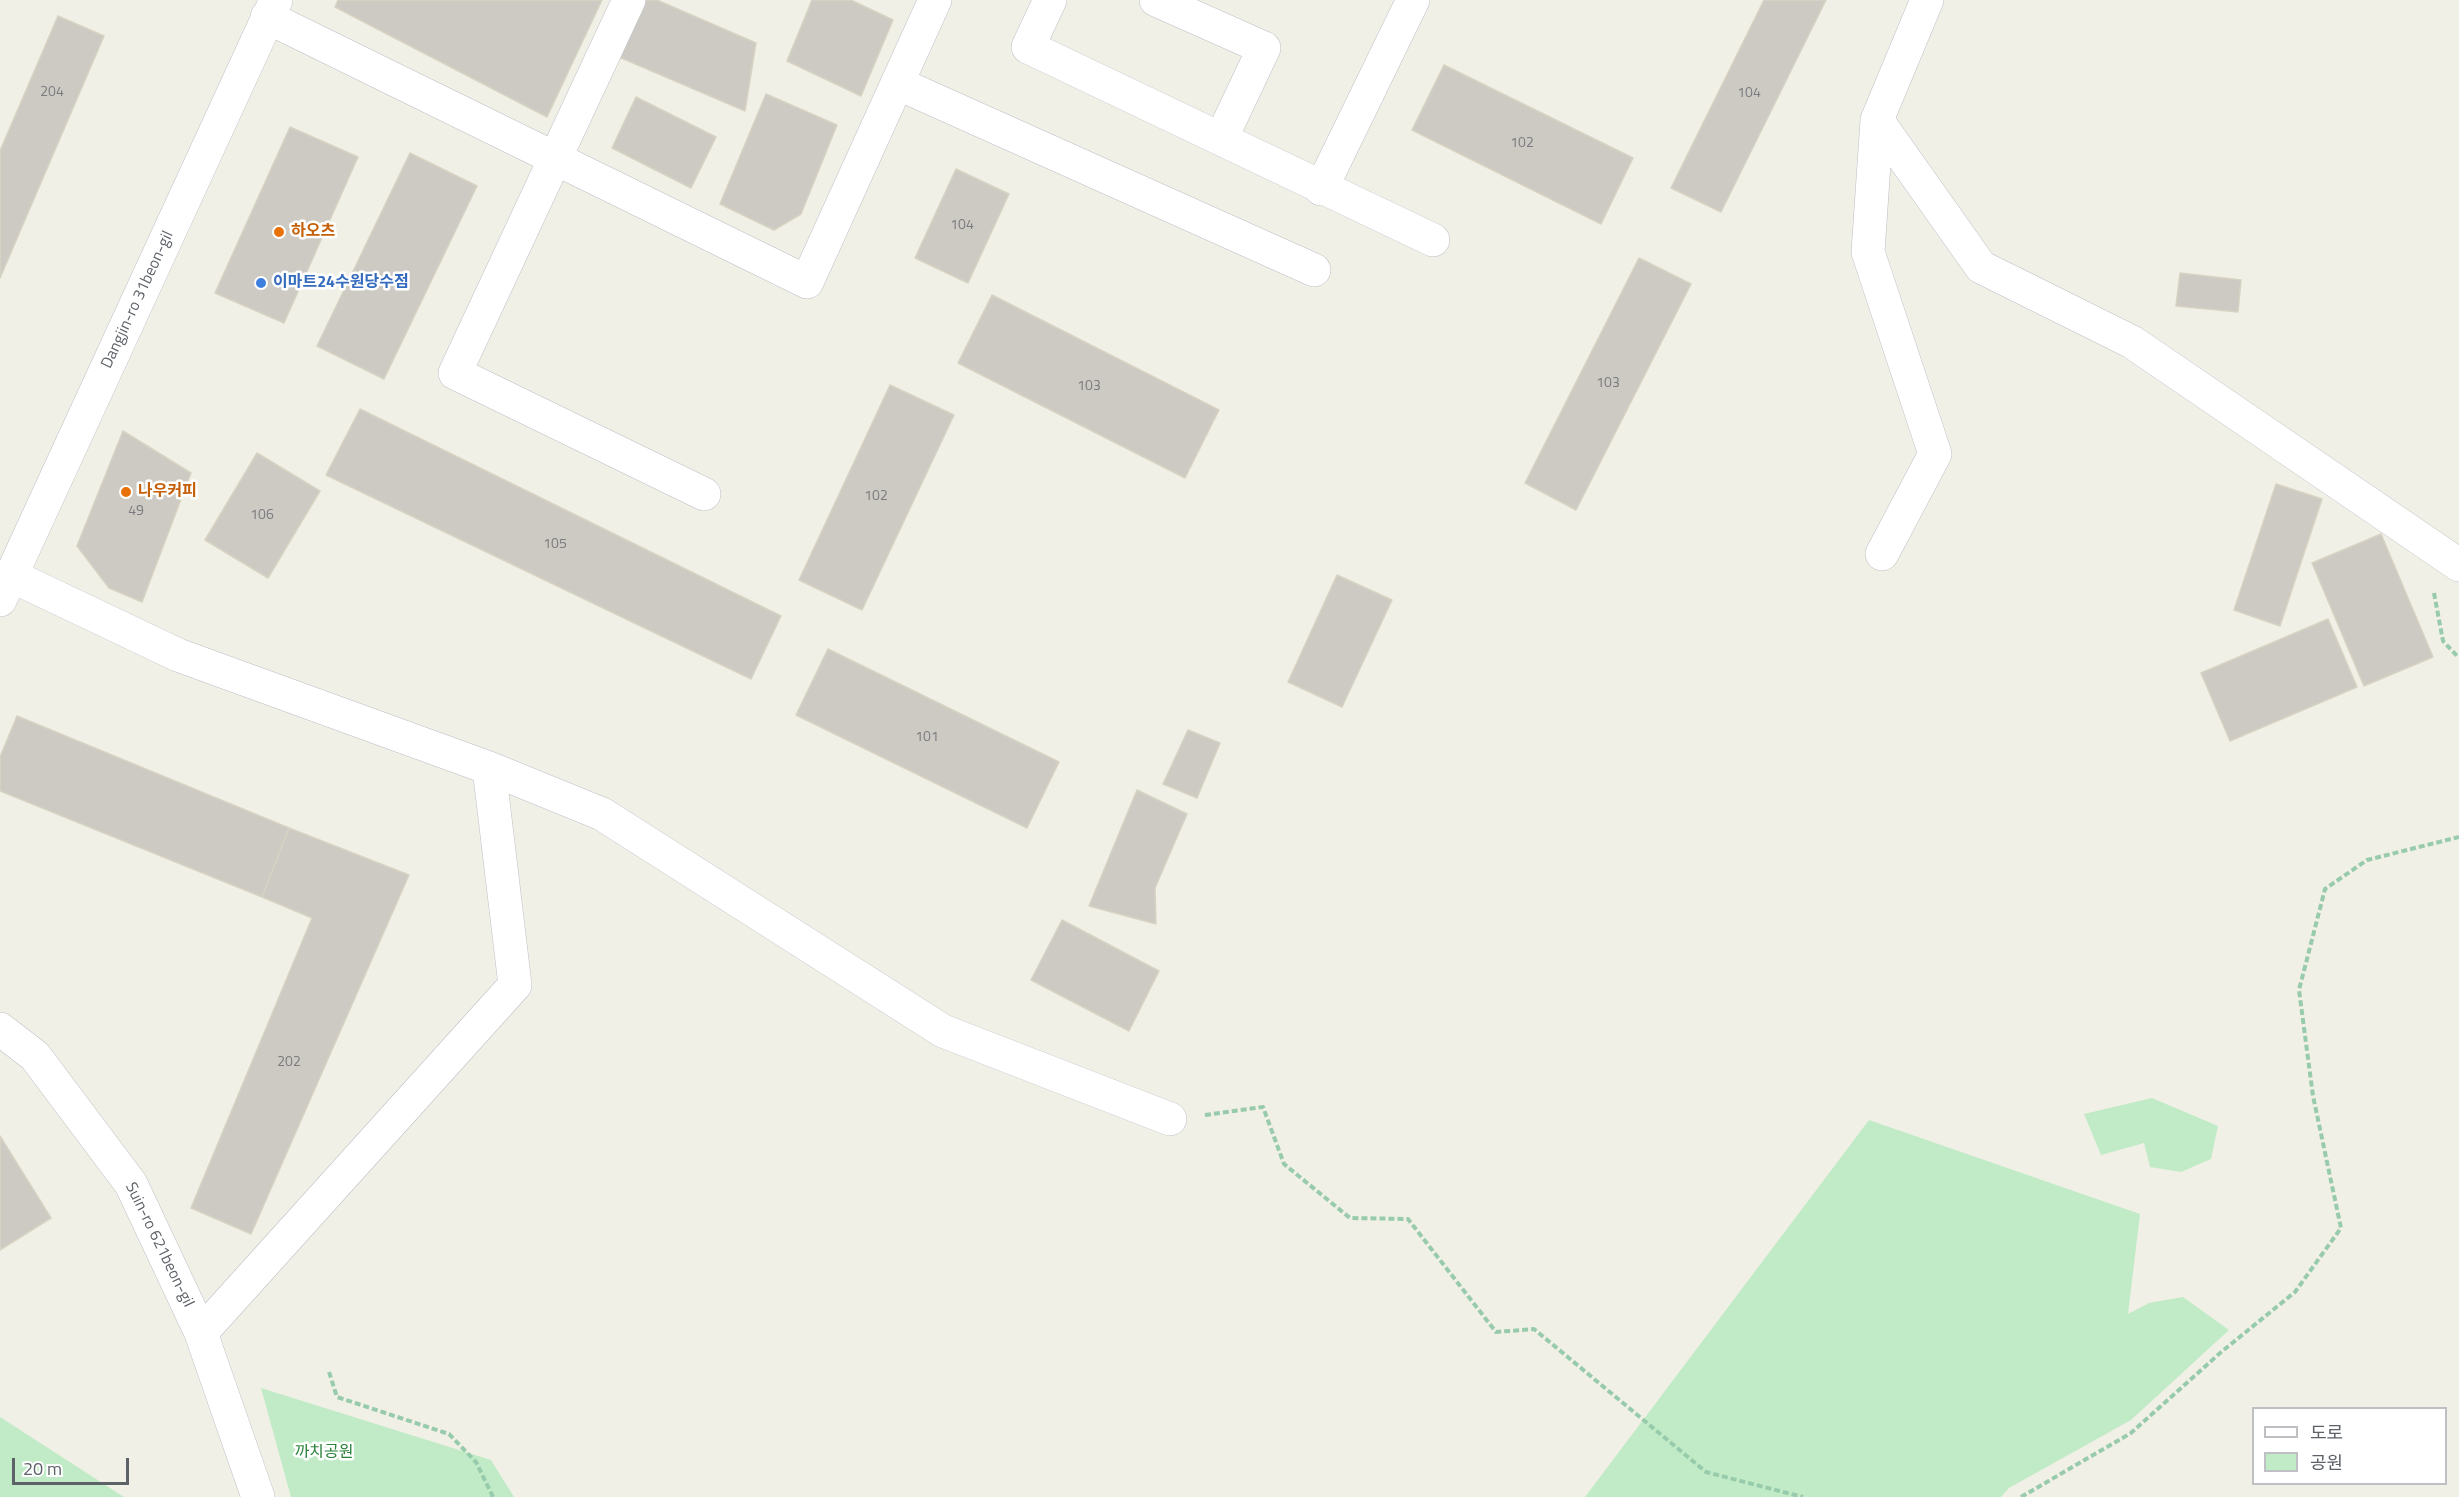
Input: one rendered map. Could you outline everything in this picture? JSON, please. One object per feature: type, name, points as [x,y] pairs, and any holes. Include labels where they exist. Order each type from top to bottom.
[{"type":"street","points":[[630,0],[455,373],[704,494]]},
{"type":"street","points":[[272,9],[557,159],[807,282],[935,0]]},
{"type":"street","points":[[1050,0],[1028,47],[1321,189],[1433,240]]},
{"type":"street","points":[[1156,0],[1264,48],[1221,139]]},
{"type":"street","points":[[1321,189],[1413,0]]},
{"type":"street","points":[[1882,554],[1935,453],[1868,252],[1876,120],[1927,0]]},
{"type":"street","name":"Dangjin-ro 31beon-gil","points":[[6,588],[272,9]]},
{"type":"street","points":[[897,82],[1314,270]]},
{"type":"street","points":[[1876,120],[1981,267],[2132,342],[2459,565]]},
{"type":"street","points":[[6,588],[178,655],[489,768],[602,814],[943,1032],[1170,1119]]},
{"type":"street","points":[[201,1333],[515,985],[489,768]]},
{"type":"street","name":"Suin-ro 621beon-gil","points":[[0,1029],[35,1056],[131,1184],[201,1333],[258,1497]]},
{"type":"path","points":[[2425,542],[2443,641],[2459,658]]},
{"type":"path","points":[[2021,1497],[2130,1432],[2220,1353],[2295,1292],[2341,1228],[2313,1096],[2299,990],[2325,889],[2367,860],[2459,837]]},
{"type":"path","points":[[1170,1119],[1263,1107],[1284,1164],[1350,1218],[1408,1219],[1496,1332],[1534,1329],[1706,1472],[1803,1497]]},
{"type":"path","points":[[329,1372],[337,1397],[449,1434],[476,1462],[493,1497]]},
{"type":"green space","points":[[2152,1098],[2218,1126],[2211,1159],[2181,1172],[2150,1167],[2144,1143],[2101,1155],[2084,1114]]},
{"type":"green space","points":[[1869,1120],[2140,1214],[2128,1314],[2149,1303],[2183,1297],[2229,1330],[2131,1420],[2009,1488],[2001,1497],[1585,1497]]},
{"type":"green space","name":"까치공원","points":[[261,1388],[491,1460],[514,1497],[291,1497]]},
{"type":"green space","points":[[0,1417],[124,1497],[0,1497]]},
{"type":"building","points":[[338,0],[602,0],[547,117],[335,7]]},
{"type":"building","points":[[644,0],[657,0],[756,43],[745,111],[619,57]]},
{"type":"building","points":[[812,0],[851,0],[893,20],[861,96],[787,61]]},
{"type":"building","points":[[1764,0],[1826,0],[1721,212],[1671,188]]},
{"type":"building","points":[[58,16],[104,36],[0,278],[0,151]]},
{"type":"building","points":[[1444,65],[1633,158],[1601,224],[1412,130]]},
{"type":"building","points":[[766,94],[837,125],[801,214],[774,230],[720,204]]},
{"type":"building","points":[[636,97],[716,137],[691,188],[612,148]]},
{"type":"building","points":[[290,127],[358,157],[284,323],[215,293]]},
{"type":"building","points":[[410,153],[477,186],[384,379],[317,346]]},
{"type":"building","points":[[956,169],[1009,194],[968,283],[915,258]]},
{"type":"building","points":[[1639,258],[1691,284],[1576,510],[1525,483]]},
{"type":"building","points":[[2180,273],[2241,280],[2238,312],[2176,306]]},
{"type":"building","points":[[992,295],[1219,410],[1185,478],[958,363]]},
{"type":"building","points":[[890,385],[954,415],[862,610],[799,580]]},
{"type":"building","points":[[360,409],[781,616],[751,679],[326,475]]},
{"type":"building","points":[[123,431],[191,473],[142,602],[109,588],[77,546]]},
{"type":"building","points":[[257,453],[320,491],[268,578],[205,540]]},
{"type":"building","points":[[2276,484],[2322,499],[2280,626],[2234,610]]},
{"type":"building","points":[[2381,534],[2433,657],[2364,686],[2312,563]]},
{"type":"building","points":[[1337,575],[1392,600],[1342,707],[1288,682]]},
{"type":"building","points":[[2328,619],[2357,687],[2230,741],[2201,673]]},
{"type":"building","points":[[828,649],[1059,762],[1027,828],[796,715]]},
{"type":"building","points":[[17,716],[289,828],[262,897],[0,791],[0,757]]},
{"type":"building","points":[[1188,730],[1220,743],[1197,798],[1163,784]]},
{"type":"building","points":[[1137,790],[1187,814],[1155,888],[1156,924],[1089,906]]},
{"type":"building","points":[[289,828],[409,875],[251,1234],[191,1208],[312,918],[262,897]]},
{"type":"building","points":[[1062,920],[1159,971],[1129,1031],[1031,980]]},
{"type":"building","points":[[0,1136],[51,1218],[0,1250]]},
{"type":"place","name":"하오츠","points":[[279,232]]},
{"type":"place","name":"이마트24수원당수점","points":[[261,283]]},
{"type":"place","name":"나우커피","points":[[126,492]]}]
